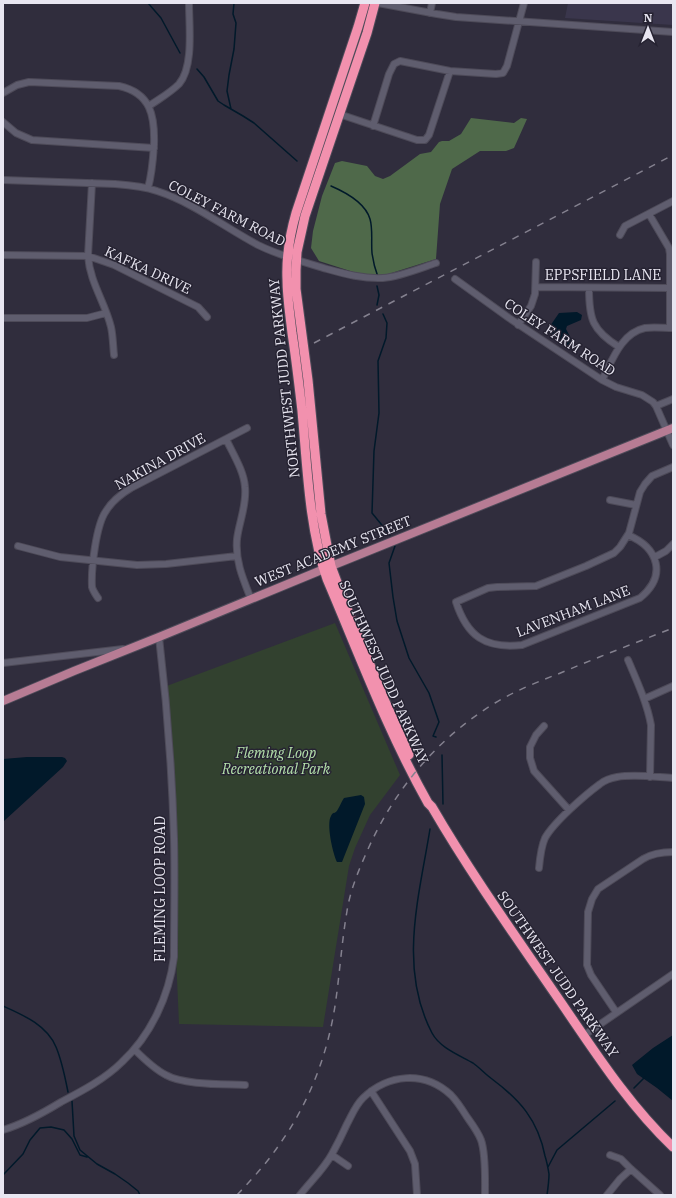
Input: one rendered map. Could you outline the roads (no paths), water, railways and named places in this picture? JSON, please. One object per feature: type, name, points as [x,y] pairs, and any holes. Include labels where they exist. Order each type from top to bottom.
[{"type":"highway","name":"NORTHWEST JUDD PARKWAY","points":[[292,258],[291,233],[296,213],[365,3]]},
{"type":"highway","name":"NORTHWEST JUDD PARKWAY","points":[[327,567],[320,554],[312,509],[286,280],[305,216],[376,3]]},
{"type":"highway","name":"SOUTHWEST JUDD PARKWAY","points":[[327,567],[386,718],[428,803],[432,807],[484,892],[611,1076],[634,1106],[673,1147]]},
{"type":"main road","name":"WEST ACADEMY STREET","points":[[3,701],[327,567],[670,429]]},
{"type":"street","points":[[149,106],[174,88],[182,79],[187,70],[189,59],[189,3]]},
{"type":"street","points":[[376,3],[456,17],[673,32]]},
{"type":"street","points":[[430,13],[432,3]]},
{"type":"street","points":[[374,126],[389,74],[394,64],[400,62],[450,71],[503,74],[507,66],[524,3]]},
{"type":"street","points":[[339,114],[417,140],[424,140],[429,135],[450,71]]},
{"type":"street","points":[[3,93],[17,85],[29,82],[110,85],[123,87],[139,95],[149,106],[154,124],[154,148],[148,188]]},
{"type":"street","points":[[3,122],[16,133],[32,140],[54,143],[154,148]]},
{"type":"street","name":"COLEY FARM ROAD","points":[[3,180],[92,183],[128,185],[148,188],[182,201],[260,246],[292,258],[349,275],[377,278],[395,276],[436,264]]},
{"type":"street","points":[[92,183],[88,265],[93,282],[112,328],[114,355]]},
{"type":"street","points":[[620,235],[625,226],[673,201]]},
{"type":"street","points":[[602,380],[619,347],[629,335],[635,331],[645,328],[671,328],[671,261],[669,248],[649,214]]},
{"type":"street","name":"KAFKA DRIVE","points":[[3,255],[88,256],[114,265],[198,307],[207,317]]},
{"type":"street","points":[[518,325],[533,301],[536,287],[536,262]]},
{"type":"street","name":"COLEY FARM ROAD","points":[[455,279],[518,325],[602,380],[616,387],[642,395],[650,399],[656,406]]},
{"type":"street","name":"EPPSFIELD LANE","points":[[536,287],[670,288]]},
{"type":"street","points":[[589,288],[590,315],[596,327],[606,338],[619,347]]},
{"type":"street","points":[[3,318],[87,318],[106,313]]},
{"type":"street","points":[[673,399],[656,406],[670,429],[673,445]]},
{"type":"street","name":"NAKINA DRIVE","points":[[98,598],[92,588],[96,537],[105,512],[118,496],[153,476],[246,428]]},
{"type":"street","points":[[226,439],[244,477],[245,499],[237,539],[237,556],[240,570],[251,598]]},
{"type":"street","points":[[673,467],[652,476],[645,484],[640,492],[628,535],[642,542],[655,557],[673,544]]},
{"type":"street","points":[[610,500],[636,505]]},
{"type":"street","name":"LAVENHAM LANE","points":[[628,535],[620,547],[606,558],[536,586],[488,588],[456,602],[465,624],[471,632],[480,638],[499,646],[522,646],[640,598],[648,592],[654,583],[656,566],[655,557]]},
{"type":"street","points":[[18,546],[60,557],[137,565],[166,564],[237,556]]},
{"type":"street","name":"FLEMING LOOP ROAD","points":[[3,1130],[11,1128],[42,1113],[78,1093],[122,1063],[135,1050],[151,1026],[170,977],[174,957],[174,839],[159,637]]},
{"type":"street","points":[[3,663],[128,649]]},
{"type":"street","points":[[628,660],[650,718],[650,777]]},
{"type":"street","points":[[644,699],[673,686]]},
{"type":"street","points":[[544,726],[536,735],[530,747],[530,758],[534,771],[569,810]]},
{"type":"street","points":[[539,868],[540,856],[545,839],[551,828],[569,810],[601,783],[617,777],[632,776],[673,778]]},
{"type":"street","points":[[616,1012],[591,975],[587,965],[588,912],[592,899],[598,889],[643,859],[650,855],[673,852]]},
{"type":"street","points":[[583,1036],[673,974]]},
{"type":"street","points":[[135,1050],[149,1064],[167,1076],[190,1082],[245,1085]]},
{"type":"street","points":[[300,1195],[332,1155],[355,1108],[372,1091],[387,1082],[399,1078],[428,1081],[441,1087],[451,1095],[471,1122],[481,1141],[485,1195]]},
{"type":"street","points":[[372,1091],[410,1151],[415,1164],[417,1195]]},
{"type":"street","points":[[332,1155],[348,1166]]},
{"type":"street","points":[[610,1155],[621,1159],[660,1195]]},
{"type":"street","points":[[607,1195],[620,1179],[631,1169]]},
{"type":"water","points":[[577,312],[582,315],[581,320],[567,326],[566,329],[576,350],[547,332],[559,313]]},
{"type":"water","points":[[62,757],[67,761],[63,767],[4,821],[3,759]]},
{"type":"water","points":[[361,795],[364,797],[365,804],[342,862],[337,862],[332,846],[329,825],[331,816],[337,811],[344,798]]},
{"type":"water","points":[[673,1035],[673,1101],[637,1074],[632,1065],[653,1048]]},
{"type":"waterway","points":[[148,3],[161,18],[180,53]]},
{"type":"waterway","points":[[231,109],[227,91],[234,49],[236,23],[233,14],[234,3]]},
{"type":"waterway","points":[[197,69],[204,77],[218,101],[254,123],[297,161]]},
{"type":"waterway","points":[[331,186],[354,198],[367,213],[370,219],[371,227],[372,256],[378,277]]},
{"type":"waterway","points":[[377,286],[379,295],[377,305]]},
{"type":"waterway","points":[[383,314],[387,323],[386,338],[378,361],[379,413],[374,451],[372,513],[390,535]]},
{"type":"waterway","points":[[395,546],[389,563],[397,621],[409,658],[429,693],[439,722],[433,736],[436,737]]},
{"type":"waterway","points":[[442,755],[443,804]]},
{"type":"waterway","points":[[430,829],[414,932],[416,983],[422,1008],[435,1038],[450,1051],[476,1065],[502,1087],[519,1103],[533,1121],[542,1143],[549,1174],[547,1195]]},
{"type":"waterway","points":[[3,1006],[34,1022],[52,1039],[60,1058],[68,1092]]},
{"type":"waterway","points":[[634,1088],[645,1077]]},
{"type":"waterway","points":[[72,1101],[74,1136],[80,1150],[97,1164],[128,1183],[138,1191],[140,1195]]},
{"type":"waterway","points":[[548,1167],[557,1150],[615,1101]]},
{"type":"waterway","points":[[3,1175],[23,1154],[30,1140],[40,1128],[51,1127],[64,1130],[72,1139],[80,1155],[87,1157]]},
{"type":"railway","points":[[314,343],[673,155]]},
{"type":"railway","points":[[237,1195],[254,1177],[279,1145],[290,1129],[309,1094],[323,1057],[333,1018],[345,922],[352,890],[362,863],[376,833],[388,810],[402,789],[435,750],[474,717],[495,703],[534,684],[673,628]]},
{"type":"park label","name":"Fleming Loop Recreational Park","points":[[276,762]]}]
